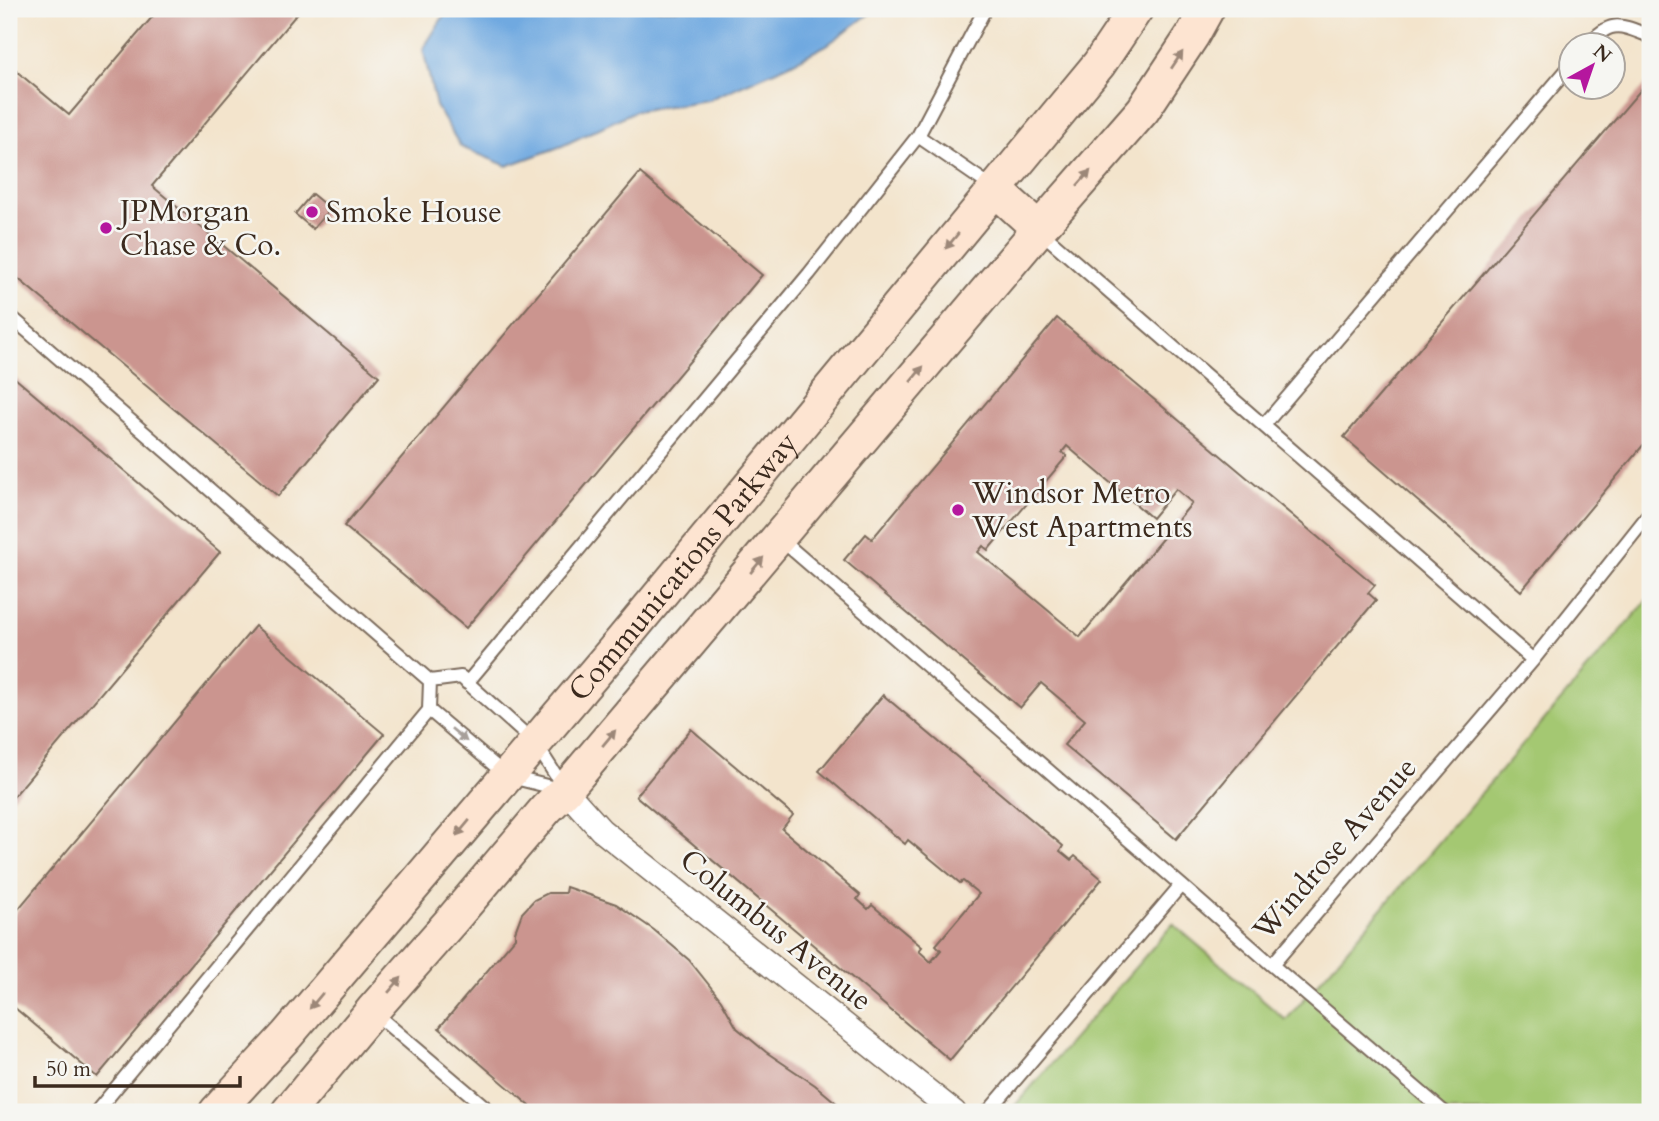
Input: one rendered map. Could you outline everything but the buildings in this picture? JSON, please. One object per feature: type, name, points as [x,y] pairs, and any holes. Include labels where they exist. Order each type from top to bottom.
[{"type":"street","name":"Communications Parkway","points":[[216,1112],[287,1035],[620,643],[1099,64],[1136,9]]},
{"type":"street","name":"Communications Parkway","points":[[288,1112],[1143,110],[1207,9]]},
{"type":"street","points":[[995,189],[1039,229]]},
{"type":"street","name":"Columbus Avenue","points":[[565,790],[601,830],[954,1112]]},
{"type":"lane","points":[[467,683],[809,274],[918,136],[985,9]]},
{"type":"lane","points":[[1600,32],[1620,25],[1650,36]]},
{"type":"lane","points":[[1264,425],[1558,80]]},
{"type":"lane","points":[[918,136],[995,189]]},
{"type":"lane","points":[[1039,229],[1533,660]]},
{"type":"lane","points":[[9,315],[430,681],[461,677],[535,743],[565,790]]},
{"type":"lane","name":"Windrose Avenue","points":[[779,538],[1272,965],[1533,660],[1650,513]]},
{"type":"lane","points":[[96,1112],[429,710],[430,681]]},
{"type":"lane","points":[[429,710],[507,776],[565,790]]},
{"type":"lane","points":[[988,1112],[1181,885]]},
{"type":"lane","points":[[1272,965],[1444,1112]]},
{"type":"lane","points":[[372,1011],[491,1112]]},
{"type":"green space","points":[[1650,597],[1650,1112],[1015,1112],[1012,1109],[1173,924],[1286,1020]]},
{"type":"water","points":[[448,9],[876,9],[827,45],[708,100],[635,111],[562,146],[507,166],[461,147],[436,106],[423,49]]},
{"type":"place","name":"Smoke House","points":[[312,212]]},
{"type":"place","name":"JPMorgan Chase & Co.","points":[[106,228]]},
{"type":"place","name":"Windsor Metro West Apartments","points":[[958,510]]}]
